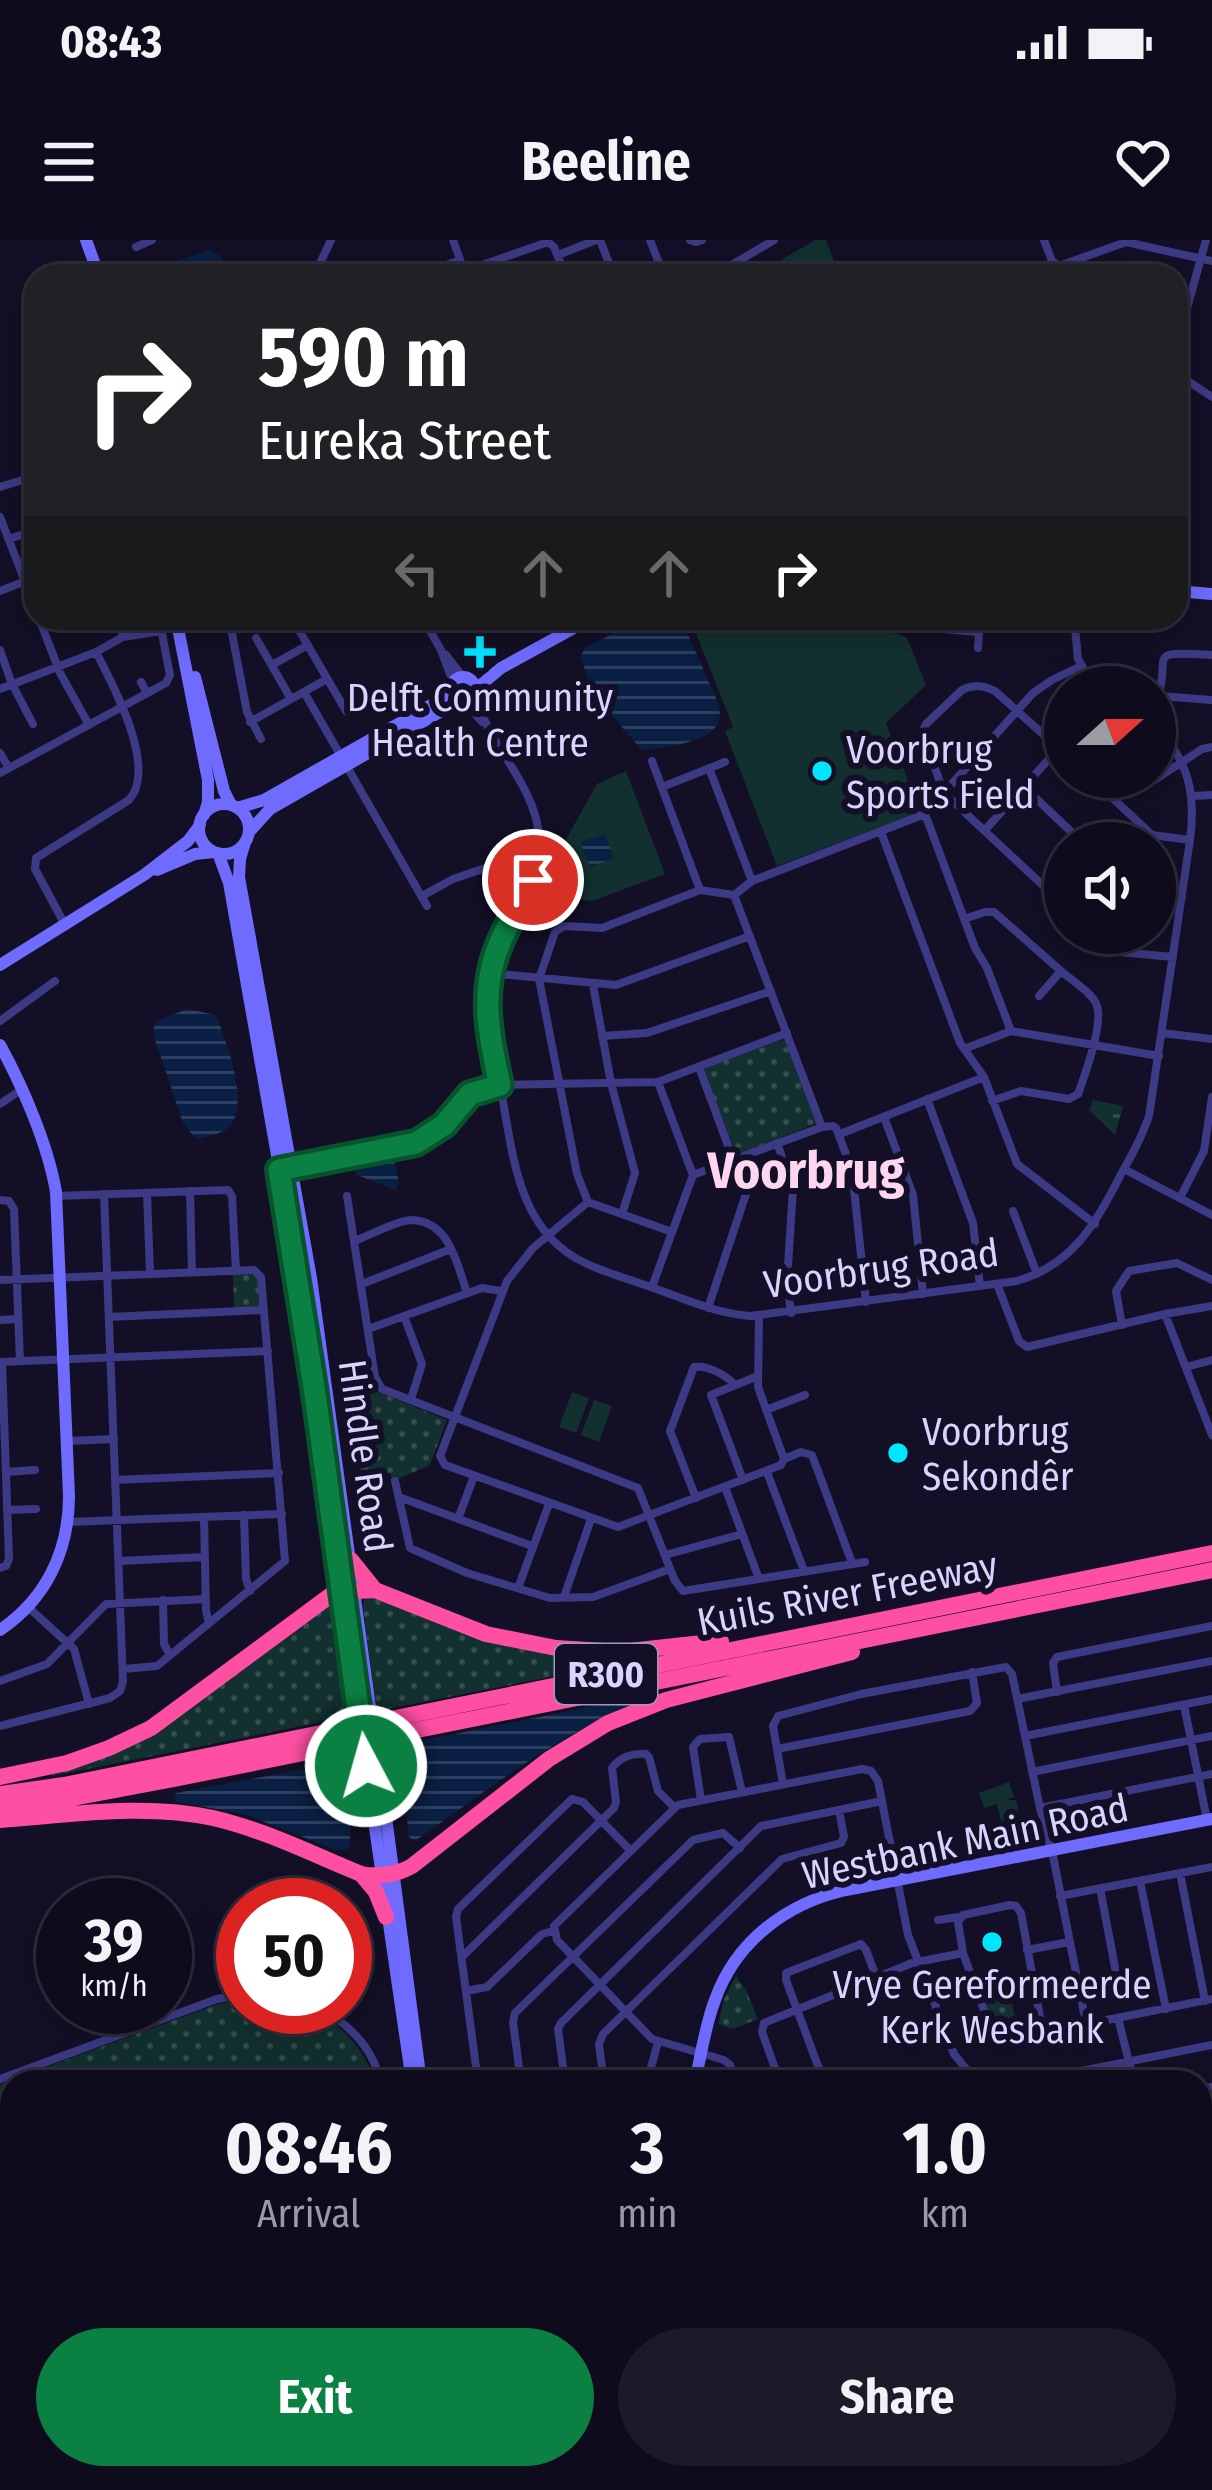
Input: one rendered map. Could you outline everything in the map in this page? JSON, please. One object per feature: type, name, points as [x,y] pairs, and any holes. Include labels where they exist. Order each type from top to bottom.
[{"type":"highway","name":"Kuils River Freeway","points":[[0,1793],[64,1785],[1212,1553]]},
{"type":"highway","points":[[351,1560],[375,1591]]},
{"type":"highway","name":"Kuils River Freeway","points":[[0,1809],[174,1779],[1212,1570]]},
{"type":"highway","points":[[0,1777],[89,1756],[151,1728],[327,1596],[349,1591],[375,1591],[487,1634],[578,1651],[668,1648],[847,1618],[890,1617]]},
{"type":"highway","points":[[0,1820],[120,1810],[187,1813],[252,1829],[361,1874],[387,1874],[407,1869],[549,1759],[608,1723],[665,1700],[870,1647],[909,1630]]},
{"type":"highway","points":[[361,1874],[376,1892],[386,1917]]},
{"type":"main road","points":[[179,630],[208,780],[201,838],[216,853]]},
{"type":"main road","points":[[180,630],[224,790],[246,818],[247,837]]},
{"type":"main road","points":[[4,964],[145,875],[195,854],[235,851],[265,812],[463,689],[570,630]]},
{"type":"main road","points":[[145,875],[188,841],[216,806],[259,802],[343,761]]},
{"type":"main road","name":"Hindle Road","points":[[247,837],[239,877],[349,1591],[414,2070]]},
{"type":"main road","name":"Hindle Road","points":[[216,853],[229,883],[311,1279],[351,1560],[349,1591]]},
{"type":"main road","points":[[0,1045],[52,1171],[57,1196],[68,1522],[56,1565],[44,1586],[0,1630]]},
{"type":"main road","name":"Westbank Main Road","points":[[697,2070],[723,1981],[743,1950],[790,1910],[823,1896],[896,1880],[1209,1819]]},
{"type":"main road","name":"Hindle Road","points":[[387,1874],[386,1917],[414,2070]]},
{"type":"street","points":[[136,247],[152,240]]},
{"type":"street","points":[[453,240],[462,264]]},
{"type":"street","points":[[557,255],[598,240]]},
{"type":"street","points":[[690,240],[702,240]]},
{"type":"street","points":[[733,264],[774,240]]},
{"type":"street","points":[[1188,314],[1207,261],[1206,240]]},
{"type":"street","points":[[488,264],[545,242],[552,244],[559,264]]},
{"type":"street","points":[[1065,264],[1126,242],[1207,261]]},
{"type":"street","points":[[449,264],[460,260]]},
{"type":"street","points":[[0,517],[24,578]]},
{"type":"street","points":[[9,539],[24,534]]},
{"type":"street","points":[[44,630],[89,725]]},
{"type":"street","points":[[122,630],[123,637]]},
{"type":"street","points":[[231,630],[250,722],[261,739]]},
{"type":"street","points":[[299,630],[346,711]]},
{"type":"street","points":[[304,692],[424,901],[446,882],[509,860],[538,863],[540,838],[534,810],[430,630]]},
{"type":"street","points":[[955,630],[979,632],[978,648]]},
{"type":"street","points":[[1075,630],[1081,666]]},
{"type":"street","points":[[0,689],[123,637],[161,631],[170,675],[166,683],[4,771],[0,753]]},
{"type":"street","points":[[256,638],[292,699]]},
{"type":"street","points":[[272,664],[308,645]]},
{"type":"street","points":[[0,650],[33,724]]},
{"type":"street","points":[[64,922],[34,862],[129,800],[139,780],[124,705],[96,652]]},
{"type":"street","points":[[1163,666],[1165,656],[1172,652],[1212,655]]},
{"type":"street","points":[[250,722],[327,680]]},
{"type":"street","points":[[142,682],[147,693]]},
{"type":"street","points":[[672,1232],[588,1202],[577,1174],[539,979],[555,932],[561,927],[599,928],[700,890],[734,895],[752,881],[925,814],[1044,685]]},
{"type":"street","points":[[1044,735],[991,689],[969,686],[926,724],[922,736],[944,793],[1044,886]]},
{"type":"street","points":[[1176,700],[1212,700]]},
{"type":"street","points":[[1176,766],[1212,746]]},
{"type":"street","name":"Voorbrug Road","points":[[538,863],[489,973],[487,1023],[521,1190],[547,1235],[587,1264],[708,1308],[759,1316],[997,1284],[1037,1274],[1065,1258],[1095,1224],[1146,1124],[1190,840],[1193,796],[1176,752]]},
{"type":"street","points":[[652,761],[700,890]]},
{"type":"street","points":[[662,787],[724,762]]},
{"type":"street","points":[[709,768],[752,881]]},
{"type":"street","points":[[985,830],[1044,768]]},
{"type":"street","points":[[1024,787],[1061,822]]},
{"type":"street","points":[[1193,796],[1212,795]]},
{"type":"street","points":[[1112,798],[1152,835],[1190,840]]},
{"type":"street","points":[[925,814],[1011,1031]]},
{"type":"street","points":[[881,832],[964,1049],[984,1077],[1021,1169],[1095,1224]]},
{"type":"street","points":[[734,895],[822,1126]]},
{"type":"street","points":[[1176,898],[1182,898]]},
{"type":"street","points":[[964,919],[994,912],[1098,1010],[1094,1045],[1074,1098],[1021,1091],[992,1101]]},
{"type":"street","points":[[489,973],[593,985],[630,982],[750,936]]},
{"type":"street","points":[[1141,954],[1173,957]]},
{"type":"street","points":[[1039,996],[1061,971]]},
{"type":"street","points":[[0,1021],[55,981]]},
{"type":"street","points":[[593,985],[611,1083],[635,1173],[622,1214]]},
{"type":"street","points":[[602,1036],[646,1033],[771,991]]},
{"type":"street","points":[[964,1049],[1011,1031],[1159,1056]]},
{"type":"street","points":[[285,1169],[416,1143],[444,1125],[470,1094],[500,1085],[658,1082],[787,1033]]},
{"type":"street","points":[[1162,1033],[1212,1039]]},
{"type":"street","points":[[699,1067],[746,1198],[708,1308]]},
{"type":"street","points":[[839,1135],[984,1077]]},
{"type":"street","points":[[652,1287],[693,1175],[658,1082]]},
{"type":"street","points":[[0,1104],[21,1090]]},
{"type":"street","points":[[1180,1198],[1209,1148],[1212,1097]]},
{"type":"street","points":[[927,1100],[973,1223],[980,1286]]},
{"type":"street","points":[[884,1117],[914,1195],[923,1294]]},
{"type":"street","points":[[693,1175],[822,1126],[835,1127],[852,1170],[866,1302]]},
{"type":"street","points":[[778,1143],[793,1188],[787,1281],[791,1313]]},
{"type":"street","points":[[1124,1168],[1212,1215]]},
{"type":"street","points":[[57,1196],[225,1190],[231,1194],[236,1271]]},
{"type":"street","points":[[190,1191],[192,1272]]},
{"type":"street","points":[[147,1193],[150,1274]]},
{"type":"street","points":[[0,1726],[89,1704],[117,1694],[122,1685],[104,1194]]},
{"type":"street","points":[[347,1196],[377,1384],[385,1390],[632,1484],[640,1491],[683,1592],[865,1562]]},
{"type":"street","points":[[0,1200],[12,1204],[20,1361]]},
{"type":"street","points":[[588,1202],[517,1265],[501,1291],[454,1415],[440,1459],[445,1465],[618,1527],[782,1465],[784,1459],[758,1387],[759,1316]]},
{"type":"street","points":[[1013,1211],[1037,1274]]},
{"type":"street","points":[[355,1241],[410,1220],[442,1232],[467,1293]]},
{"type":"street","points":[[0,1240],[15,1240]]},
{"type":"street","points":[[362,1284],[451,1249]]},
{"type":"street","points":[[1122,1325],[1116,1292],[1133,1269],[1177,1263],[1212,1280]]},
{"type":"street","points":[[0,1280],[259,1273],[285,1561],[152,1668],[123,1669]]},
{"type":"street","points":[[997,1284],[1017,1338],[1027,1347],[1212,1306]]},
{"type":"street","points":[[368,1329],[467,1293],[486,1288],[501,1291]]},
{"type":"street","points":[[109,1316],[264,1310]]},
{"type":"street","points":[[1165,1314],[1209,1417],[1212,1435]]},
{"type":"street","points":[[404,1316],[422,1364],[411,1399]]},
{"type":"street","points":[[0,1320],[18,1319]]},
{"type":"street","points":[[0,1568],[9,1562],[1,1362],[268,1351]]},
{"type":"street","points":[[1186,1367],[1212,1360]]},
{"type":"street","points":[[696,1498],[670,1431],[694,1367],[722,1374],[735,1385]]},
{"type":"street","points":[[743,1480],[710,1395],[758,1376]]},
{"type":"street","points":[[766,1409],[805,1395]]},
{"type":"street","points":[[66,1441],[114,1439]]},
{"type":"street","points":[[784,1459],[806,1451],[812,1455],[852,1563]]},
{"type":"street","points":[[6,1472],[34,1470]]},
{"type":"street","points":[[767,1472],[804,1571]]},
{"type":"street","points":[[115,1480],[279,1473]]},
{"type":"street","points":[[458,1519],[474,1476]]},
{"type":"street","points":[[395,1480],[412,1550],[467,1573],[544,1597],[564,1598],[598,1596],[670,1569]]},
{"type":"street","points":[[724,1487],[759,1579]]},
{"type":"street","points":[[398,1496],[532,1546]]},
{"type":"street","points":[[518,1588],[549,1504]]},
{"type":"street","points":[[7,1510],[37,1509]]},
{"type":"street","points":[[68,1522],[282,1514]]},
{"type":"street","points":[[244,1515],[250,1591]]},
{"type":"street","points":[[203,1517],[209,1624]]},
{"type":"street","points":[[564,1598],[590,1519]]},
{"type":"street","points":[[665,1555],[742,1534]]},
{"type":"street","points":[[118,1561],[205,1557]]},
{"type":"street","points":[[0,1682],[47,1664],[102,1606],[206,1599]]},
{"type":"street","points":[[163,1600],[164,1644],[170,1655]]},
{"type":"street","points":[[28,1606],[76,1654],[89,1704]]},
{"type":"street","points":[[1057,1692],[1053,1663],[1057,1657],[1212,1626]]},
{"type":"street","points":[[1017,1700],[1212,1661]]},
{"type":"street","points":[[784,1784],[773,1721],[781,1714],[861,1694],[1008,1669],[1077,1986],[1086,2020],[1094,2023],[1208,2000],[1180,1873]]},
{"type":"street","points":[[777,1749],[973,1710],[978,1700],[972,1672]]},
{"type":"street","points":[[1025,1736],[1212,1699]]},
{"type":"street","points":[[1184,1705],[1209,1819]]},
{"type":"street","points":[[701,1800],[693,1747],[700,1739],[729,1736],[742,1792]]},
{"type":"street","points":[[1032,1772],[1212,1736]]},
{"type":"street","points":[[461,1958],[603,1822],[616,1802],[612,1768],[630,1755],[650,1757],[658,1791],[675,1808]]},
{"type":"street","points":[[731,2070],[728,2063],[658,2042],[557,1940],[556,1924],[675,1808],[865,1769],[876,1775],[904,1923],[954,2054],[968,2070]]},
{"type":"street","points":[[1040,1808],[1212,1774]]},
{"type":"street","points":[[476,2070],[458,1910],[572,1799],[583,1802],[631,1850]]},
{"type":"street","points":[[564,2070],[559,2026],[766,1824],[882,1801]]},
{"type":"street","points":[[603,2070],[599,2041],[782,1859],[841,1844],[844,1837],[838,1810]]},
{"type":"street","points":[[520,2070],[514,2015],[693,1840],[723,1833],[740,1847]]},
{"type":"street","points":[[1060,1896],[1212,1867]]},
{"type":"street","points":[[1140,1881],[1166,2008]]},
{"type":"street","points":[[1077,1986],[1111,1980],[1116,1973],[1100,1888]]},
{"type":"street","points":[[938,1920],[1016,1906],[1042,2030],[1035,2035],[1004,2041],[993,2035],[963,1953],[959,1917]]},
{"type":"street","points":[[857,1929],[877,1979]]},
{"type":"street","points":[[466,1991],[486,1988],[542,1934],[554,1931]]},
{"type":"street","points":[[1027,1950],[1069,1942]]},
{"type":"street","points":[[819,2070],[786,1980],[788,1970],[861,1945]]},
{"type":"street","points":[[776,2070],[762,2026],[918,1962],[963,1953]]},
{"type":"street","points":[[24,2070],[216,1999]]},
{"type":"street","points":[[1118,2018],[1130,2070]]},
{"type":"street","points":[[354,2034],[366,2044],[376,2070]]},
{"type":"street","points":[[650,2070],[658,2042]]},
{"type":"street","points":[[1087,2070],[1212,2045]]},
{"type":"green space","points":[[815,240],[826,240],[835,264],[774,264]]},
{"type":"green space","name":"Voorbrug Sports Field","points":[[695,630],[900,634],[907,638],[926,685],[886,723],[920,812],[777,866],[725,731],[733,727]]},
{"type":"green space","points":[[626,771],[665,874],[592,901],[564,898],[563,902],[537,891],[597,784]]},
{"type":"green space","points":[[782,1040],[817,1123],[736,1153],[706,1067]]},
{"type":"green space","points":[[1093,1100],[1123,1106],[1115,1135],[1089,1110]]},
{"type":"green space","points":[[233,1273],[258,1276],[259,1307],[234,1309]]},
{"type":"green space","points":[[373,1390],[447,1420],[430,1465],[393,1481],[390,1473],[384,1475],[385,1482],[363,1485],[348,1400]]},
{"type":"green space","points":[[572,1392],[589,1398],[576,1433],[559,1427]]},
{"type":"green space","points":[[594,1400],[612,1406],[599,1442],[581,1435]]},
{"type":"green space","points":[[368,1596],[418,1615],[652,1657],[377,1711],[363,1607]]},
{"type":"green space","points":[[334,1599],[352,1716],[52,1776],[51,1772],[99,1758]]},
{"type":"green space","points":[[1009,1782],[1014,1797],[1007,1800],[1016,1800],[1025,1844],[1007,1848],[997,1804],[984,1808],[979,1793]]},
{"type":"green space","points":[[736,1976],[758,2019],[733,2029],[718,2024]]},
{"type":"green space","points":[[1010,1994],[1013,2037],[997,2036],[982,2000]]},
{"type":"green space","points":[[216,2005],[216,2034],[345,2034],[370,2070],[38,2070],[136,2034],[192,2034],[192,2014]]},
{"type":"water","points":[[209,250],[224,264],[168,264]]},
{"type":"water","points":[[621,630],[686,630],[718,703],[718,723],[695,740],[642,750],[595,696],[580,657],[586,647]]},
{"type":"water","points":[[605,834],[614,858],[590,867],[580,842]]},
{"type":"water","points":[[187,1009],[216,1015],[238,1092],[233,1121],[225,1130],[196,1139],[183,1123],[153,1034],[155,1022]]},
{"type":"water","points":[[389,1157],[399,1182],[395,1190],[355,1174],[357,1167]]},
{"type":"water","points":[[638,1697],[641,1702],[552,1746],[415,1841],[409,1837],[400,1761],[420,1741]]},
{"type":"water","points":[[331,1764],[340,1772],[350,1825],[350,1846],[345,1850],[244,1814],[177,1802],[174,1797],[176,1793]]},
{"type":"place","name":"Delft Community Health Centre","points":[[480,652]]},
{"type":"place","name":"Voorbrug Sports Field","points":[[822,771]]},
{"type":"place","name":"Voorbrug Sekondêr","points":[[898,1453]]},
{"type":"place","name":"Vrye Gereformeerde Kerk Wesbank","points":[[992,1942]]},
{"type":"district","name":"Voorbrug","points":[[806,1170]]},
{"type":"route","points":[[366,1766],[279,1170],[416,1143],[444,1125],[470,1094],[500,1085],[487,1023],[489,973],[504,932],[533,880]]}]
